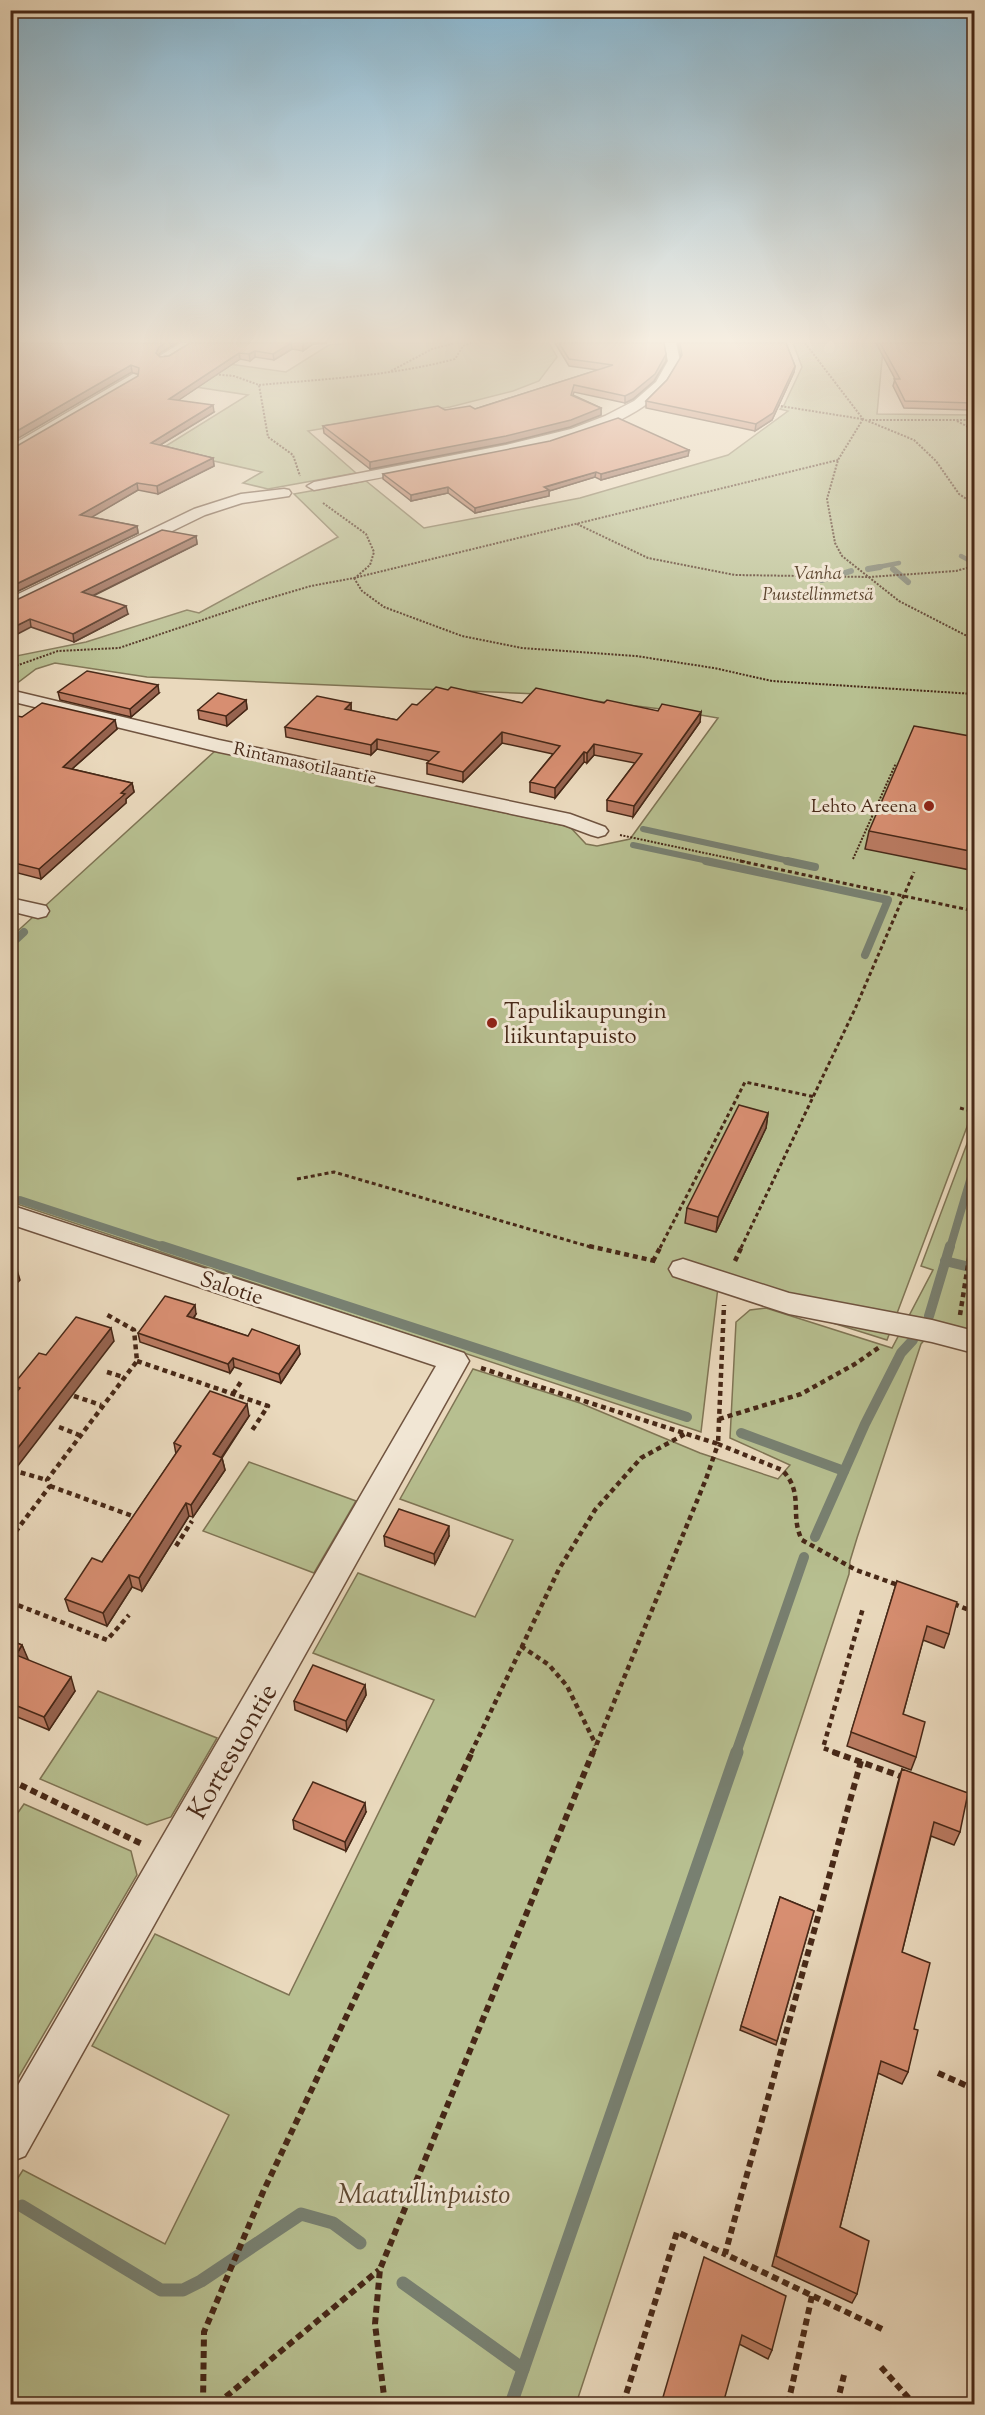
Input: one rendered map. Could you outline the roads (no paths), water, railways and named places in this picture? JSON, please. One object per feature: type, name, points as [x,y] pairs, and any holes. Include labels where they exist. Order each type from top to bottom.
[{"type":"street","points":[[307,483],[469,456]]},
{"type":"street","points":[[10,605],[223,502],[246,496],[284,493]]},
{"type":"street","name":"Rintamasotilaantie","points":[[11,695],[61,709],[217,744],[570,820],[598,831]]},
{"type":"street","points":[[10,904],[38,911]]},
{"type":"street","name":"Salotie","points":[[10,1214],[454,1361]]},
{"type":"street","points":[[682,1269],[801,1306],[853,1318],[966,1333]]},
{"type":"street","name":"Kortesuontie","points":[[10,2141],[454,1361]]},
{"type":"waterway","points":[[961,556],[974,563]]},
{"type":"waterway","points":[[873,568],[899,563]]},
{"type":"waterway","points":[[868,569],[880,567]]},
{"type":"waterway","points":[[893,569],[908,582]]},
{"type":"waterway","points":[[822,580],[851,571]]},
{"type":"waterway","points":[[643,829],[794,862]]},
{"type":"waterway","points":[[633,845],[713,862]]},
{"type":"waterway","points":[[706,861],[888,900],[865,955]]},
{"type":"waterway","points":[[787,861],[815,867]]},
{"type":"waterway","points":[[10,945],[24,932]]},
{"type":"waterway","points":[[950,1248],[974,1167]]},
{"type":"waterway","points":[[20,1200],[167,1248]]},
{"type":"waterway","points":[[162,1246],[687,1417]]},
{"type":"waterway","points":[[945,1261],[950,1246]]},
{"type":"waterway","points":[[929,1316],[945,1261]]},
{"type":"waterway","points":[[945,1261],[974,1268]]},
{"type":"waterway","points":[[815,1537],[865,1424],[901,1353],[913,1340]]},
{"type":"waterway","points":[[741,1433],[844,1471]]},
{"type":"waterway","points":[[736,1753],[804,1557]]},
{"type":"waterway","points":[[511,2404],[737,1752]]},
{"type":"waterway","points":[[22,2206],[161,2290],[183,2290],[201,2281],[301,2214],[333,2223],[360,2243]]},
{"type":"waterway","points":[[403,2283],[523,2369]]},
{"type":"place","name":"Lehto Areena","points":[[929,806]]},
{"type":"place","name":"Tapulikaupungin liikuntapuisto","points":[[492,1023]]},
{"type":"park label","name":"Vanha Puustellinmetsä","points":[[818,583]]},
{"type":"park label","name":"Maatullinpuisto","points":[[424,2194]]}]
